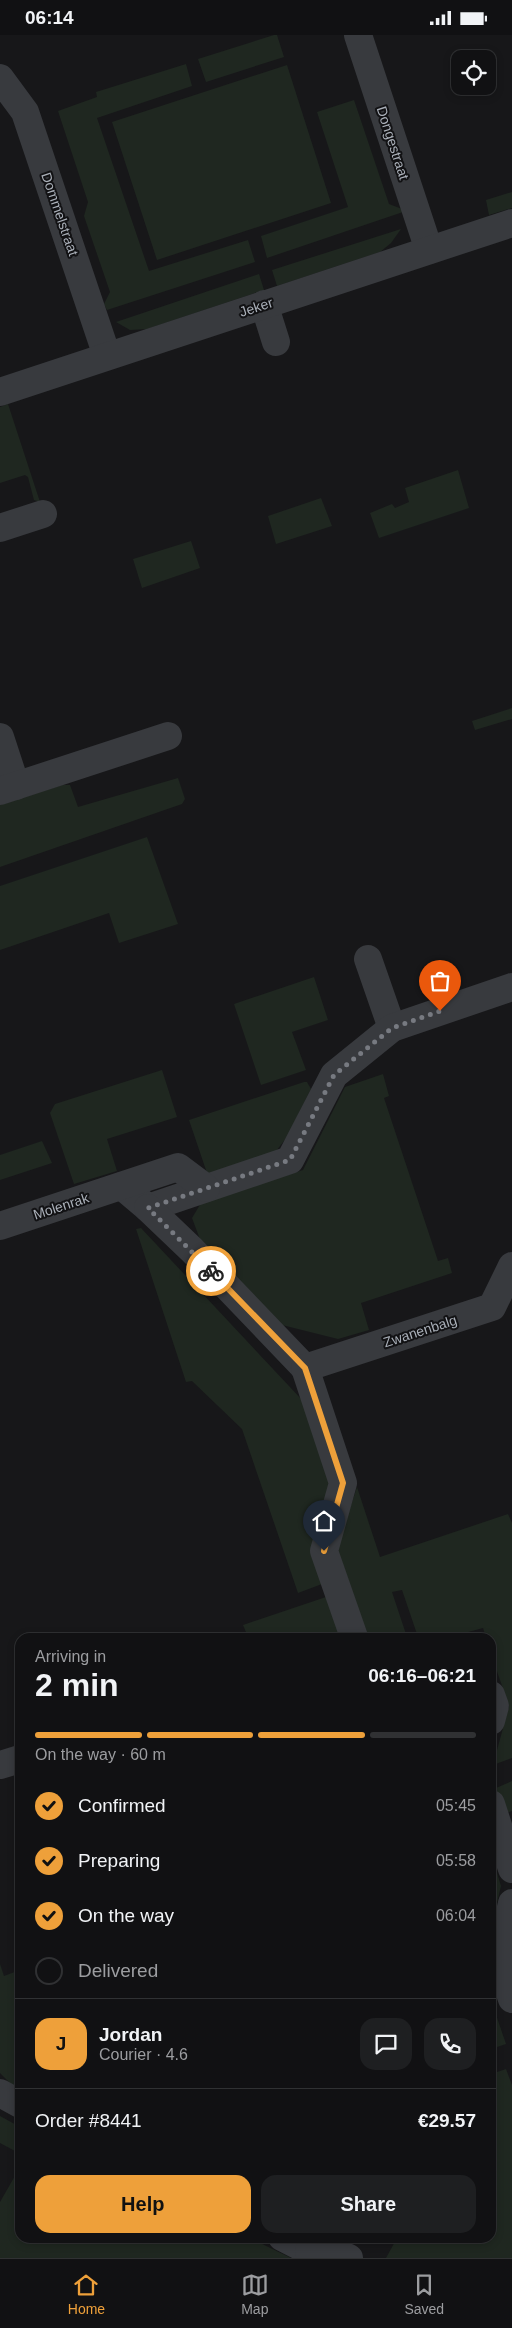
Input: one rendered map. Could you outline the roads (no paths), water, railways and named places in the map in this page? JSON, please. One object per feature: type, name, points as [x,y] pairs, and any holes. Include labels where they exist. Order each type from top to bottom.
[{"type":"street","name":"Dongestraat","points":[[358,35],[429,250]]},
{"type":"street","name":"Dommelstraat","points":[[0,78],[28,119],[107,356]]},
{"type":"street","name":"Jeker","points":[[0,391],[512,223]]},
{"type":"street","points":[[264,305],[276,343]]},
{"type":"street","points":[[0,528],[42,514]]},
{"type":"street","points":[[0,737],[8,789],[168,736]]},
{"type":"street","points":[[368,959],[392,1028]]},
{"type":"street","points":[[148,1208],[290,1160],[334,1075],[392,1028],[512,987]]},
{"type":"street","name":"Molenrak","points":[[0,1227],[178,1167],[206,1188]]},
{"type":"street","points":[[122,1186],[192,1250],[305,1368],[343,1483],[324,1551],[353,1633]]},
{"type":"street","name":"Zwanenbalg","points":[[305,1368],[492,1307],[512,1266]]},
{"type":"street","points":[[0,1765],[15,1760]]},
{"type":"street","points":[[496,1819],[512,1869]]},
{"type":"street","points":[[512,1903],[499,1960],[512,1999]]},
{"type":"street","points":[[0,2093],[15,2101]]},
{"type":"street","points":[[292,2243],[311,2255],[327,2248],[349,2258]]}]
